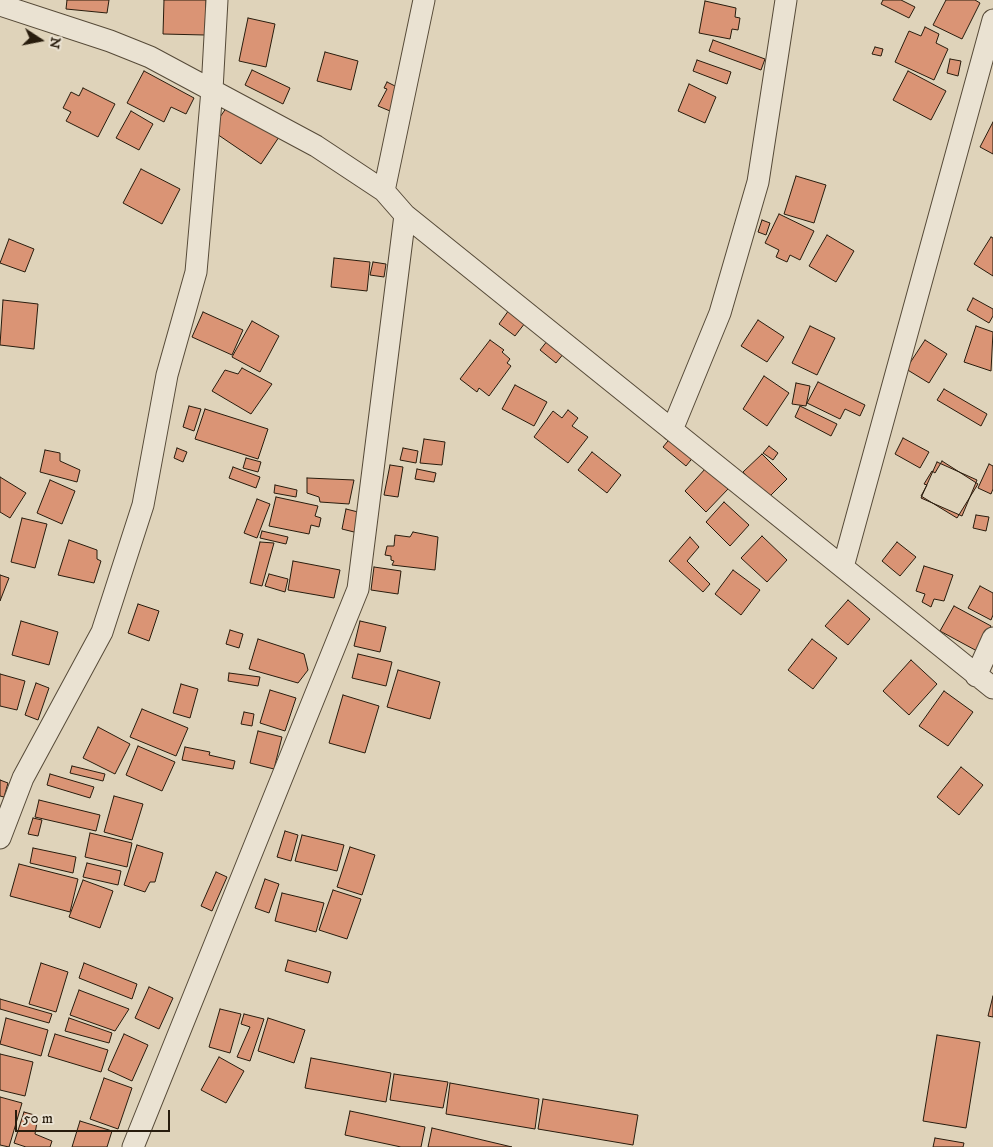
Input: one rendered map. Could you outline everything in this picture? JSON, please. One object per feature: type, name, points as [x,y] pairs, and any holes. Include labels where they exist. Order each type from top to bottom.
[{"type":"street","points":[[0,838],[23,778],[102,632],[143,505],[167,375],[196,272],[212,90],[217,0]]},
{"type":"street","points":[[384,191],[424,0]]},
{"type":"street","points":[[672,430],[720,313],[758,182],[786,0]]},
{"type":"street","points":[[0,5],[110,41],[150,57],[316,146],[384,191],[405,215],[993,688]]},
{"type":"street","points":[[843,567],[993,20]]},
{"type":"street","points":[[133,1147],[358,589],[405,215]]},
{"type":"street","points":[[976,676],[993,638]]},
{"type":"building","points":[[67,0],[109,0],[107,13],[66,9]]},
{"type":"building","points":[[164,0],[206,0],[205,35],[163,34]]},
{"type":"building","points":[[883,0],[901,0],[915,7],[909,18],[881,4]]},
{"type":"building","points":[[946,0],[975,0],[980,3],[962,39],[933,25]]},
{"type":"building","points":[[705,1],[736,8],[735,17],[740,18],[738,30],[732,29],[730,39],[699,33]]},
{"type":"building","points":[[248,18],[275,24],[266,67],[239,61]]},
{"type":"building","points":[[925,27],[939,34],[936,43],[948,49],[934,80],[895,62],[909,31],[921,36]]},
{"type":"building","points":[[713,40],[765,59],[761,70],[709,51]]},
{"type":"building","points":[[875,47],[883,49],[881,56],[872,54]]},
{"type":"building","points":[[325,52],[358,61],[351,90],[317,81]]},
{"type":"building","points":[[950,59],[961,61],[958,76],[947,73]]},
{"type":"building","points":[[697,60],[731,72],[727,84],[693,71]]},
{"type":"building","points":[[252,70],[290,88],[283,104],[245,85]]},
{"type":"building","points":[[144,71],[194,98],[186,114],[171,107],[164,122],[127,103]]},
{"type":"building","points":[[908,71],[946,91],[931,120],[893,100]]},
{"type":"building","points":[[387,82],[401,89],[390,111],[378,106],[387,89],[384,88]]},
{"type":"building","points":[[689,84],[716,97],[705,123],[678,111]]},
{"type":"building","points":[[83,88],[115,104],[98,137],[66,121],[71,112],[63,108],[71,92],[79,96]]},
{"type":"building","points":[[229,104],[279,137],[261,164],[211,130]]},
{"type":"building","points":[[131,111],[153,124],[139,150],[116,138]]},
{"type":"building","points":[[993,122],[993,154],[980,147]]},
{"type":"building","points":[[141,169],[180,189],[162,224],[123,203]]},
{"type":"building","points":[[796,176],[826,185],[814,223],[784,214]]},
{"type":"building","points":[[779,214],[814,231],[800,260],[790,255],[787,262],[776,257],[779,250],[765,243]]},
{"type":"building","points":[[762,220],[770,223],[766,235],[758,232]]},
{"type":"building","points":[[827,235],[854,251],[836,282],[809,266]]},
{"type":"building","points":[[991,237],[993,238],[993,276],[974,264]]},
{"type":"building","points":[[9,239],[34,249],[25,272],[0,263]]},
{"type":"building","points":[[334,258],[370,262],[367,291],[331,287]]},
{"type":"building","points":[[373,262],[386,264],[384,277],[370,275]]},
{"type":"building","points":[[973,298],[993,309],[993,316],[989,323],[967,310]]},
{"type":"building","points":[[3,300],[38,304],[34,349],[0,345]]},
{"type":"building","points":[[509,310],[525,323],[515,336],[499,324]]},
{"type":"building","points":[[203,312],[243,330],[232,355],[192,337]]},
{"type":"building","points":[[758,320],[784,337],[767,362],[741,346]]},
{"type":"building","points":[[252,321],[279,336],[260,372],[232,357]]},
{"type":"building","points":[[810,326],[835,338],[817,375],[792,363]]},
{"type":"building","points":[[976,326],[993,332],[991,371],[964,362]]},
{"type":"building","points":[[490,340],[504,350],[502,352],[510,359],[507,363],[511,366],[489,396],[479,388],[477,392],[460,379]]},
{"type":"building","points":[[548,340],[564,353],[556,363],[540,350]]},
{"type":"building","points":[[925,340],[947,354],[929,383],[906,369]]},
{"type":"building","points":[[242,368],[272,384],[251,414],[212,391],[225,370],[238,374]]},
{"type":"building","points":[[764,376],[789,393],[767,426],[743,409]]},
{"type":"building","points":[[818,382],[865,405],[860,416],[845,409],[840,419],[807,403]]},
{"type":"building","points":[[796,383],[810,386],[806,406],[792,404]]},
{"type":"building","points":[[515,385],[547,402],[534,426],[502,409]]},
{"type":"building","points":[[944,389],[987,414],[981,426],[937,400]]},
{"type":"building","points":[[189,406],[201,409],[194,431],[183,427]]},
{"type":"building","points":[[800,406],[837,424],[831,436],[795,417]]},
{"type":"building","points":[[205,409],[268,429],[258,459],[195,439]]},
{"type":"building","points":[[568,410],[578,418],[572,426],[588,437],[568,463],[534,437],[553,411],[562,418]]},
{"type":"building","points":[[672,436],[695,455],[686,466],[663,447]]},
{"type":"building","points":[[903,438],[929,452],[920,468],[895,454]]},
{"type":"building","points":[[424,439],[445,442],[442,465],[420,463]]},
{"type":"building","points":[[769,446],[778,453],[773,460],[763,453]]},
{"type":"building","points":[[177,448],[187,452],[183,462],[174,458]]},
{"type":"building","points":[[403,448],[418,451],[416,463],[400,460]]},
{"type":"building","points":[[45,450],[60,453],[60,461],[80,470],[77,482],[40,472]]},
{"type":"building","points":[[592,452],[621,475],[607,493],[578,470]]},
{"type":"building","points":[[762,454],[787,479],[768,498],[743,472]]},
{"type":"building","points":[[246,458],[261,462],[258,472],[243,468]]},
{"type":"building","points":[[942,461],[978,484],[957,518],[921,496],[927,485],[924,484],[932,471],[935,473]]},
{"type":"building","points":[[937,462],[977,480],[962,516],[921,498]]},
{"type":"building","points":[[989,464],[993,466],[993,489],[991,494],[978,488]]},
{"type":"building","points":[[390,465],[403,467],[398,497],[384,495]]},
{"type":"building","points":[[233,467],[260,477],[256,488],[229,478]]},
{"type":"building","points":[[706,468],[728,489],[706,512],[685,491]]},
{"type":"building","points":[[417,469],[436,473],[434,482],[415,479]]},
{"type":"building","points":[[0,477],[26,493],[10,518],[0,512]]},
{"type":"building","points":[[307,478],[354,480],[349,504],[320,502],[319,497],[307,493]]},
{"type":"building","points":[[50,480],[75,491],[62,524],[37,513]]},
{"type":"building","points":[[275,485],[297,490],[296,497],[274,493]]},
{"type":"building","points":[[276,497],[318,506],[315,516],[321,518],[319,527],[311,525],[309,534],[269,526]]},
{"type":"building","points":[[257,499],[270,504],[257,538],[244,533]]},
{"type":"building","points":[[724,502],[749,525],[730,546],[706,522]]},
{"type":"building","points":[[346,509],[362,513],[358,533],[342,529]]},
{"type":"building","points":[[976,515],[989,517],[986,531],[973,528]]},
{"type":"building","points":[[22,518],[47,524],[35,568],[11,562]]},
{"type":"building","points":[[262,531],[288,537],[286,544],[260,538]]},
{"type":"building","points":[[413,532],[438,537],[435,570],[392,565],[394,561],[391,560],[391,556],[385,555],[387,546],[394,546],[395,535],[410,537]]},
{"type":"building","points":[[762,536],[787,560],[767,582],[741,558]]},
{"type":"building","points":[[690,537],[699,547],[687,561],[710,584],[703,592],[669,561]]},
{"type":"building","points":[[69,540],[97,550],[97,559],[101,561],[94,583],[58,575]]},
{"type":"building","points":[[260,542],[274,543],[262,586],[250,583]]},
{"type":"building","points":[[897,542],[916,557],[900,576],[882,561]]},
{"type":"building","points":[[293,561],[340,570],[334,598],[288,590]]},
{"type":"building","points":[[924,566],[953,575],[944,601],[934,599],[931,607],[922,602],[925,594],[916,591]]},
{"type":"building","points":[[374,567],[401,571],[398,594],[371,590]]},
{"type":"building","points":[[733,570],[760,590],[741,615],[715,594]]},
{"type":"building","points":[[269,574],[288,579],[285,592],[265,586]]},
{"type":"building","points":[[0,575],[9,578],[0,601]]},
{"type":"building","points":[[980,586],[993,593],[993,615],[991,620],[968,608]]},
{"type":"building","points":[[848,600],[870,619],[848,645],[825,626]]},
{"type":"building","points":[[138,604],[159,611],[149,641],[128,633]]},
{"type":"building","points":[[954,606],[991,626],[977,651],[940,631]]},
{"type":"building","points":[[21,621],[58,632],[49,665],[12,655]]},
{"type":"building","points":[[360,621],[386,627],[380,652],[354,646]]},
{"type":"building","points":[[230,630],[243,634],[239,648],[226,644]]},
{"type":"building","points":[[258,639],[304,654],[308,670],[298,683],[249,669]]},
{"type":"building","points":[[812,639],[837,658],[813,689],[788,670]]},
{"type":"building","points":[[358,654],[392,662],[386,686],[352,678]]},
{"type":"building","points":[[911,660],[937,684],[909,715],[883,691]]},
{"type":"building","points":[[398,670],[440,682],[430,719],[387,707]]},
{"type":"building","points":[[229,673],[260,677],[258,686],[228,681]]},
{"type":"building","points":[[0,674],[25,681],[17,710],[0,706]]},
{"type":"building","points":[[36,683],[49,688],[38,720],[25,715]]},
{"type":"building","points":[[181,684],[198,689],[190,718],[173,713]]},
{"type":"building","points":[[270,690],[296,698],[285,731],[260,723]]},
{"type":"building","points":[[944,691],[973,712],[948,746],[919,726]]},
{"type":"building","points":[[343,695],[379,706],[365,753],[329,743]]},
{"type":"building","points":[[142,709],[188,728],[176,756],[130,737]]},
{"type":"building","points":[[244,712],[254,714],[252,726],[241,724]]},
{"type":"building","points":[[98,727],[130,744],[115,774],[83,758]]},
{"type":"building","points":[[258,731],[282,737],[274,769],[250,763]]},
{"type":"building","points":[[138,746],[175,762],[162,791],[126,775]]},
{"type":"building","points":[[185,747],[210,752],[209,755],[235,761],[233,769],[182,760]]},
{"type":"building","points":[[72,766],[105,774],[103,781],[70,773]]},
{"type":"building","points":[[961,767],[983,785],[959,815],[937,797]]},
{"type":"building","points":[[50,774],[94,787],[90,798],[47,785]]},
{"type":"building","points":[[0,780],[8,783],[4,797],[0,796]]},
{"type":"building","points":[[114,796],[143,804],[132,840],[104,832]]},
{"type":"building","points":[[39,800],[100,815],[96,831],[35,817]]},
{"type":"building","points":[[33,818],[42,820],[38,836],[28,834]]},
{"type":"building","points":[[285,831],[298,835],[291,861],[277,857]]},
{"type":"building","points":[[90,833],[132,843],[127,867],[85,857]]},
{"type":"building","points":[[302,835],[344,845],[337,871],[295,861]]},
{"type":"building","points":[[137,845],[163,853],[155,882],[150,882],[145,892],[124,885]]},
{"type":"building","points":[[350,847],[375,855],[362,895],[337,887]]},
{"type":"building","points":[[33,848],[76,857],[73,873],[30,863]]},
{"type":"building","points":[[87,863],[121,871],[118,885],[83,877]]},
{"type":"building","points":[[19,864],[78,879],[70,912],[10,896]]},
{"type":"building","points":[[216,872],[227,877],[212,911],[201,906]]},
{"type":"building","points":[[265,879],[279,884],[269,913],[255,908]]},
{"type":"building","points":[[83,880],[113,891],[100,928],[69,917]]},
{"type":"building","points":[[333,890],[361,899],[347,939],[319,930]]},
{"type":"building","points":[[282,893],[324,903],[316,932],[275,921]]},
{"type":"building","points":[[288,960],[331,972],[328,983],[285,971]]},
{"type":"building","points":[[41,963],[68,972],[56,1012],[29,1004]]},
{"type":"building","points":[[84,963],[137,984],[132,999],[79,978]]},
{"type":"building","points":[[149,987],[173,998],[159,1029],[135,1018]]},
{"type":"building","points":[[79,990],[129,1009],[115,1031],[70,1015]]},
{"type":"building","points":[[993,996],[993,1017],[988,1016]]},
{"type":"building","points":[[0,999],[52,1014],[49,1023],[0,1009]]},
{"type":"building","points":[[220,1009],[241,1014],[230,1053],[209,1047]]},
{"type":"building","points":[[244,1014],[264,1019],[250,1061],[237,1057],[250,1027],[241,1024]]},
{"type":"building","points":[[6,1018],[48,1030],[41,1056],[0,1044]]},
{"type":"building","points":[[69,1018],[112,1033],[109,1043],[65,1031]]},
{"type":"building","points":[[268,1018],[305,1030],[294,1063],[258,1051]]},
{"type":"building","points":[[55,1034],[108,1050],[101,1072],[48,1056]]},
{"type":"building","points":[[124,1034],[148,1045],[132,1081],[108,1070]]},
{"type":"building","points":[[937,1035],[980,1042],[966,1128],[923,1121]]},
{"type":"building","points":[[0,1054],[33,1062],[25,1096],[0,1090]]},
{"type":"building","points":[[219,1057],[244,1071],[226,1103],[201,1090]]},
{"type":"building","points":[[311,1058],[391,1073],[386,1102],[305,1088]]},
{"type":"building","points":[[394,1074],[448,1082],[443,1108],[390,1100]]},
{"type":"building","points":[[104,1078],[132,1088],[118,1129],[90,1119]]},
{"type":"building","points":[[450,1083],[539,1099],[535,1129],[446,1114]]},
{"type":"building","points":[[0,1097],[22,1103],[9,1147],[0,1145]]},
{"type":"building","points":[[543,1099],[638,1115],[633,1145],[538,1129]]},
{"type":"building","points":[[350,1111],[425,1127],[421,1147],[401,1147],[345,1135]]},
{"type":"building","points":[[24,1112],[38,1116],[35,1134],[52,1141],[50,1147],[26,1147],[14,1143]]},
{"type":"building","points":[[80,1121],[112,1131],[107,1147],[72,1147]]},
{"type":"building","points":[[432,1128],[512,1147],[428,1147]]},
{"type":"building","points":[[935,1138],[964,1143],[963,1147],[933,1147]]}]
